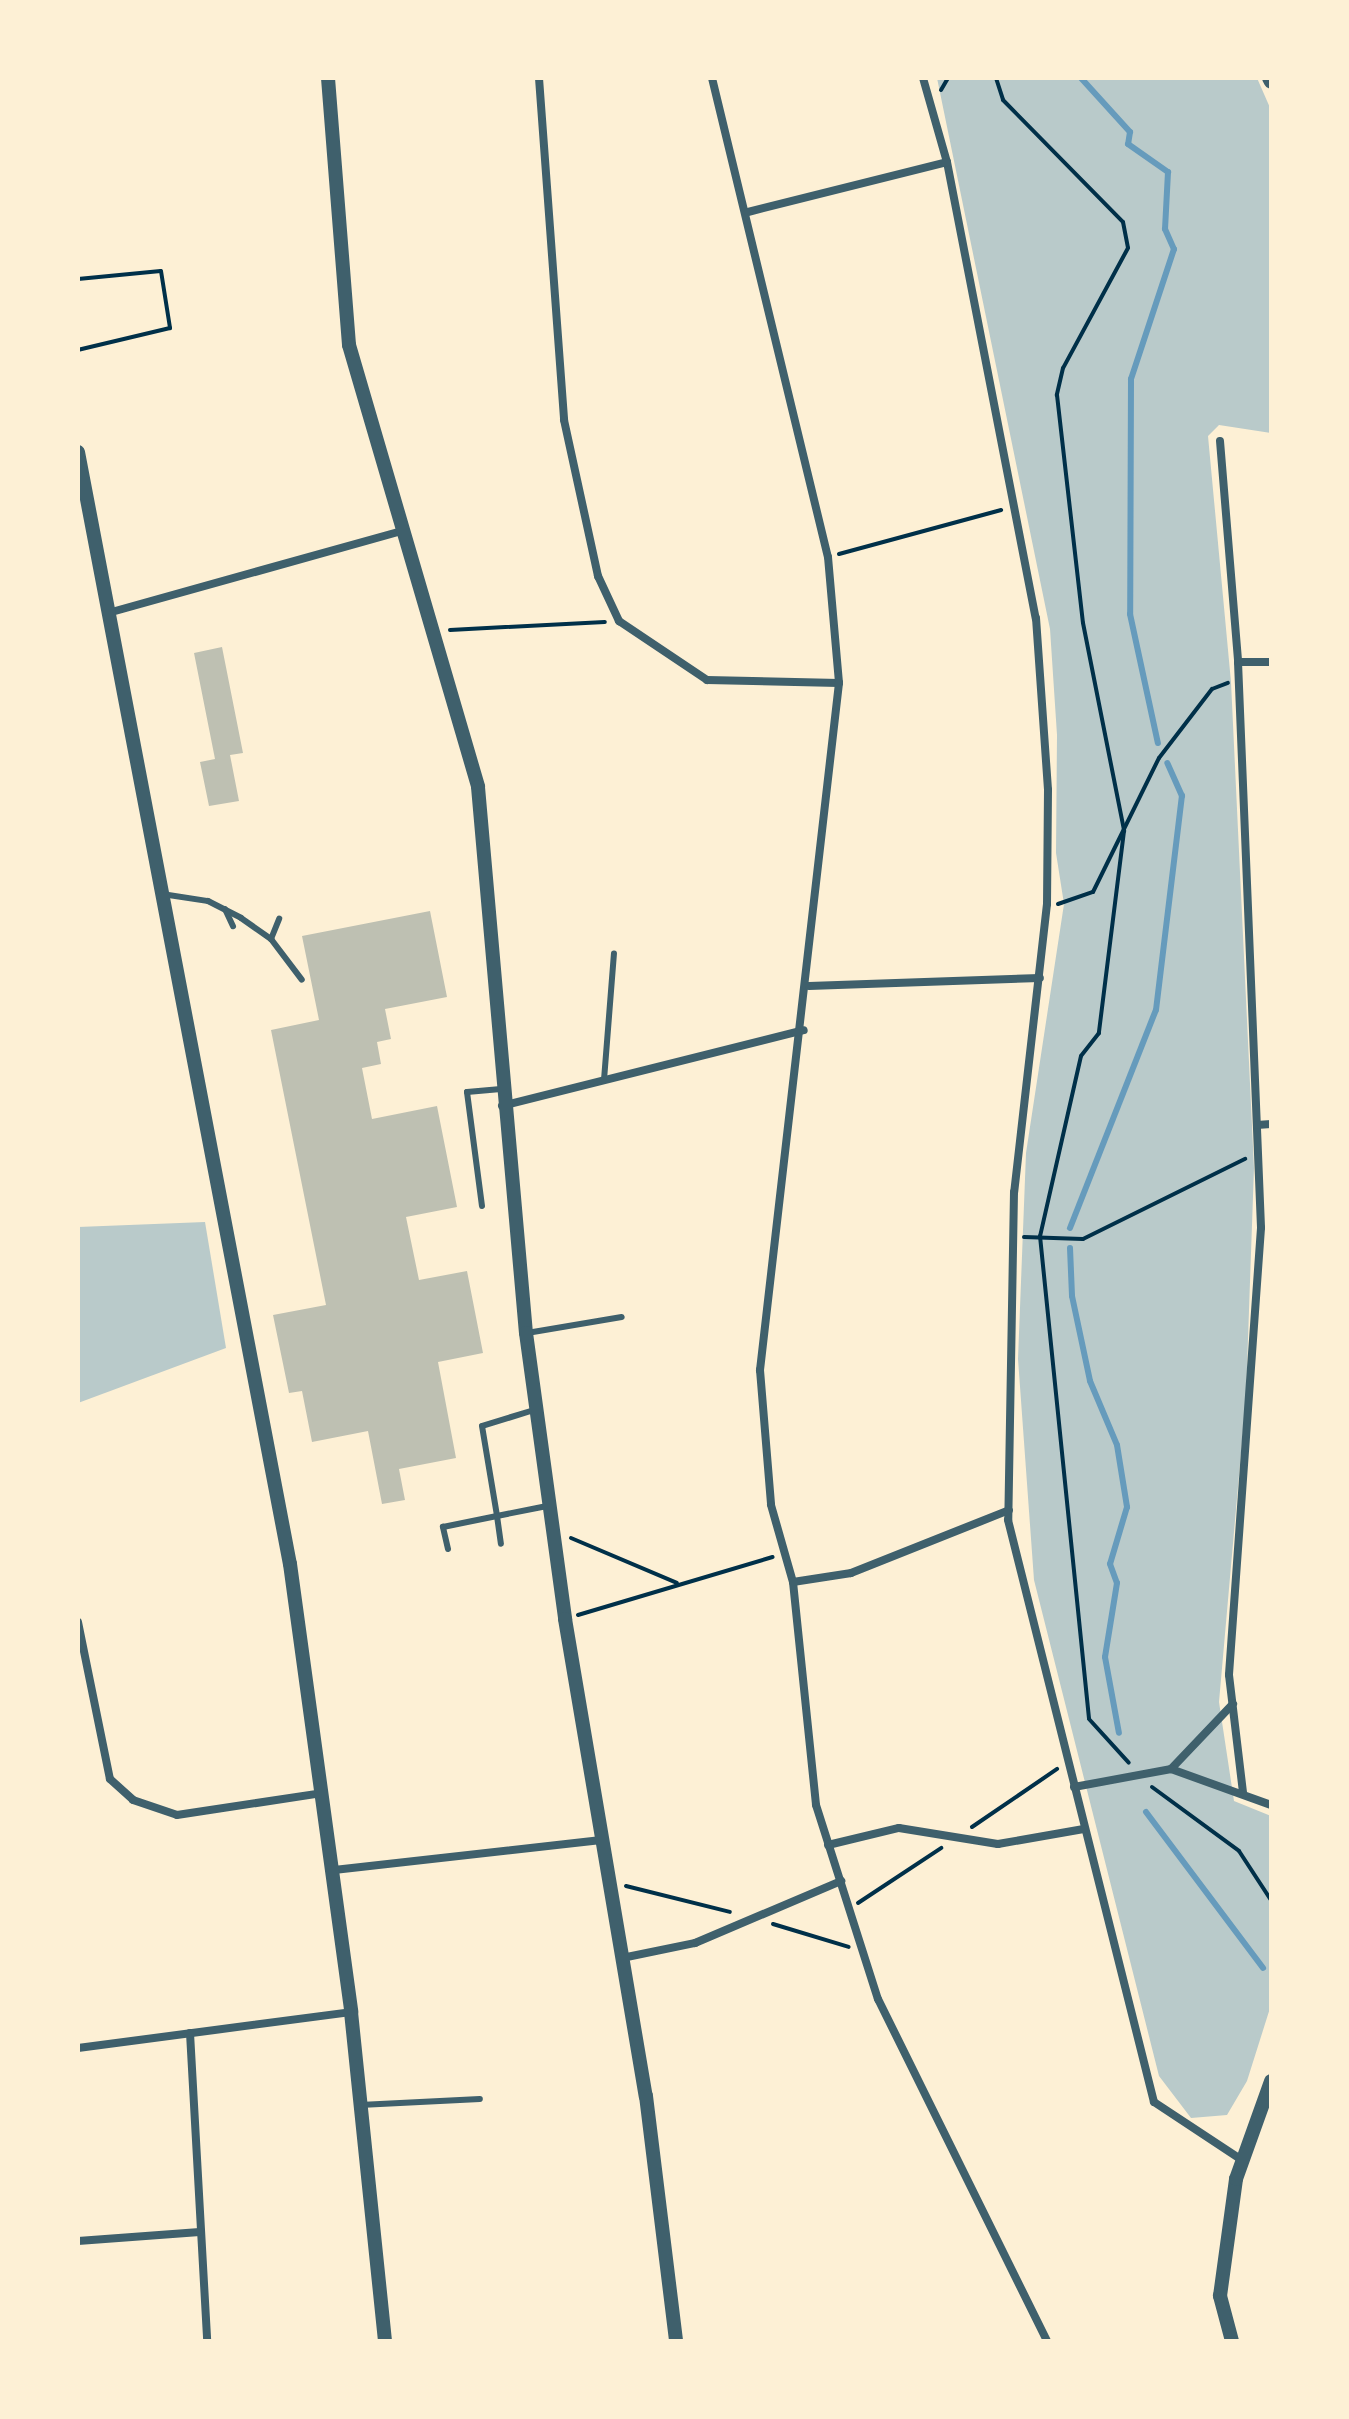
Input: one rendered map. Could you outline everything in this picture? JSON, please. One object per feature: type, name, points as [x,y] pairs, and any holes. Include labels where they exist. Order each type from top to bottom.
[{"type":"street","points":[[328,78],[349,345],[401,531],[434,631],[482,814],[502,1106],[526,1333],[565,1619],[622,1958],[676,2341]]},
{"type":"street","points":[[539,78],[564,420],[598,576],[619,621],[707,680],[839,683]]},
{"type":"street","points":[[712,78],[748,212],[828,557],[839,683],[804,1030],[760,1370],[771,1505],[793,1582],[816,1805],[878,1999],[1047,2341]]},
{"type":"street","points":[[923,78],[947,162],[1036,618],[1047,904],[1014,1238],[1009,1510],[1084,1829],[1154,2102],[1242,2160]]},
{"type":"street","points":[[748,212],[947,162]]},
{"type":"street","points":[[1220,441],[1238,662],[1261,1228],[1229,1675],[1243,1793]]},
{"type":"street","points":[[78,452],[290,1564],[334,1870],[385,2341]]},
{"type":"street","points":[[108,613],[401,531]]},
{"type":"street","points":[[1238,662],[1271,662]]},
{"type":"street","points":[[809,986],[1040,978]]},
{"type":"street","points":[[502,1106],[804,1030]]},
{"type":"street","points":[[1257,1125],[1271,1124]]},
{"type":"street","points":[[793,1582],[851,1573],[1009,1510]]},
{"type":"street","points":[[78,1622],[82,1670],[110,1779],[133,1800],[177,1815],[323,1793]]},
{"type":"street","points":[[1171,1769],[1233,1704]]},
{"type":"street","points":[[1074,1787],[1171,1769],[1271,1805]]},
{"type":"street","points":[[828,1845],[899,1828],[998,1844],[1084,1829]]},
{"type":"street","points":[[334,1870],[601,1840]]},
{"type":"street","points":[[622,1958],[695,1943],[841,1881]]},
{"type":"street","points":[[78,2048],[351,2012]]},
{"type":"street","points":[[190,2033],[207,2341]]},
{"type":"street","points":[[1232,2341],[1220,2296],[1242,2160],[1271,2081]]},
{"type":"street","points":[[78,2241],[200,2232]]},
{"type":"lane","points":[[162,894],[225,909],[271,939],[302,980]]},
{"type":"lane","points":[[225,909],[233,926]]},
{"type":"lane","points":[[271,939],[279,919]]},
{"type":"lane","points":[[604,1080],[614,953]]},
{"type":"lane","points":[[482,1206],[467,1092],[501,1089]]},
{"type":"lane","points":[[526,1333],[622,1317]]},
{"type":"lane","points":[[501,1544],[482,1426],[537,1409]]},
{"type":"lane","points":[[448,1549],[443,1527],[551,1506]]},
{"type":"lane","points":[[359,2105],[480,2099]]},
{"type":"path","points":[[996,78],[1003,100],[1123,222],[1128,248],[1063,368],[1057,395],[1083,623],[1124,831],[1099,1033],[1081,1056],[1040,1236],[1089,1719],[1140,1773],[1239,1851],[1271,1900]]},
{"type":"path","points":[[78,279],[161,271],[170,328],[78,350]]},
{"type":"path","points":[[828,557],[1015,506]]},
{"type":"path","points":[[434,631],[619,621]]},
{"type":"path","points":[[1047,904],[1093,892],[1159,758],[1212,689],[1237,680]]},
{"type":"path","points":[[1014,1238],[1083,1239],[1258,1153]]},
{"type":"path","points":[[555,1532],[679,1583]]},
{"type":"path","points":[[565,1619],[679,1583],[783,1555]]},
{"type":"shaded area","points":[[937,78],[1257,78],[1271,110],[1271,433],[1219,425],[1208,436],[1231,682],[1254,1168],[1246,1396],[1219,1702],[1234,1801],[1271,1816],[1271,2005],[1247,2081],[1227,2115],[1191,2118],[1159,2076],[1034,1580],[1018,1359],[1026,1153],[1064,904],[1056,853],[1057,735],[1050,629]]},
{"type":"shaded area","points":[[205,1222],[226,1348],[78,1403],[78,1227]]},
{"type":"building","points":[[222,647],[243,753],[230,755],[239,801],[209,806],[200,762],[215,759],[194,653]]},
{"type":"building","points":[[430,911],[447,997],[385,1009],[391,1039],[377,1042],[381,1064],[362,1068],[372,1119],[437,1106],[457,1207],[406,1217],[419,1280],[467,1271],[483,1353],[438,1362],[456,1458],[399,1469],[405,1500],[382,1504],[368,1431],[312,1442],[302,1391],[289,1393],[273,1315],[326,1305],[271,1030],[319,1020],[302,936]]},
{"type":"waterway","points":[[1081,78],[1130,132],[1128,144],[1168,172],[1165,229],[1174,249],[1131,379],[1130,614],[1158,743]]},
{"type":"waterway","points":[[1070,1228],[1156,1010],[1182,796],[1167,763]]},
{"type":"waterway","points":[[1070,1248],[1072,1296],[1090,1381],[1117,1445],[1127,1507],[1110,1564],[1117,1583],[1105,1657],[1119,1733]]},
{"type":"waterway","points":[[1146,1812],[1263,1968]]}]
